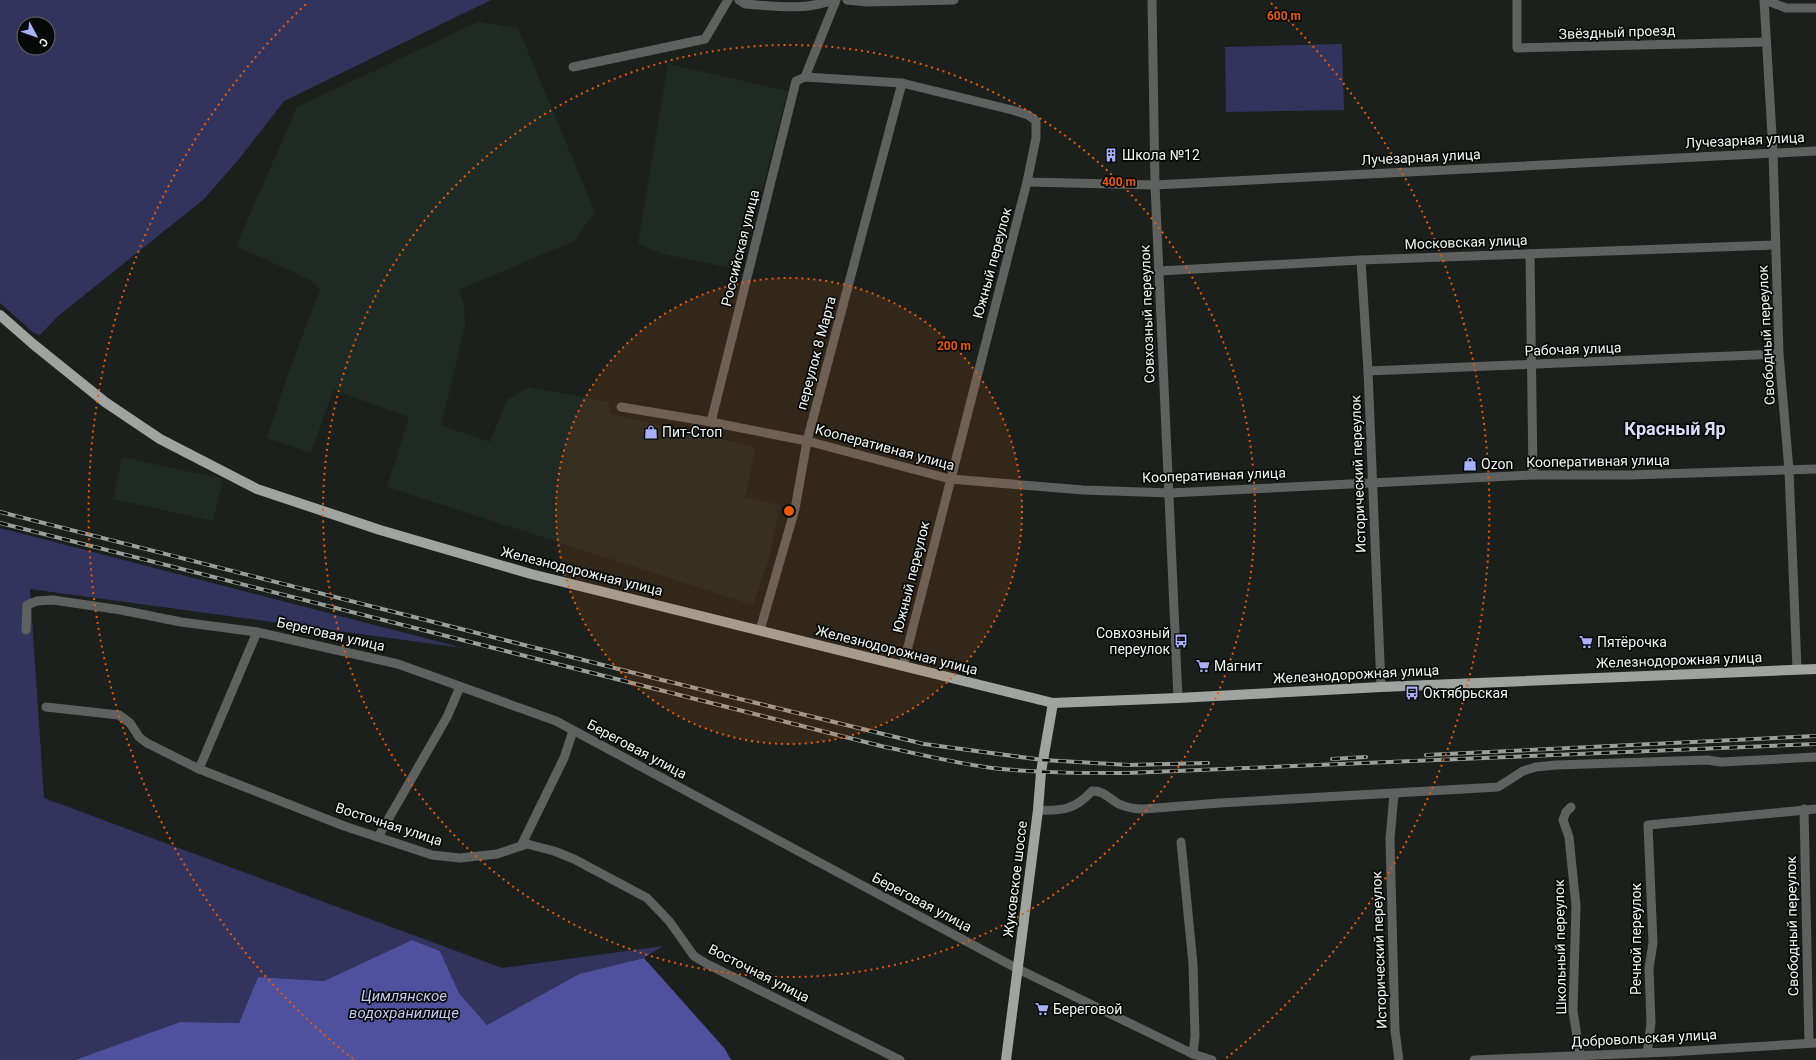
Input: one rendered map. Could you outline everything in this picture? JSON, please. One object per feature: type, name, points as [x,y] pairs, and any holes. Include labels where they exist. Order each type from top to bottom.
[{"type":"main road","name":"Железнодорожная улица","points":[[0,315],[33,344],[105,402],[160,439],[257,489],[380,530],[523,572],[1053,702],[1178,698],[1381,687],[1816,668]]},
{"type":"main road","name":"Жуковское шоссе","points":[[1006,1060],[1038,810],[1040,772],[1053,702]]},
{"type":"street","points":[[573,67],[706,39],[728,0]]},
{"type":"street","points":[[739,0],[745,4],[795,8],[819,5],[834,0]]},
{"type":"street","points":[[834,0],[805,77],[902,83]]},
{"type":"street","points":[[847,0],[868,2],[954,0]]},
{"type":"street","name":"Совхозный переулок","points":[[1152,0],[1159,271],[1178,698]]},
{"type":"street","name":"Звёздный проезд","points":[[1516,0],[1516,48],[1766,42]]},
{"type":"street","points":[[1764,0],[1786,8],[1816,8]]},
{"type":"street","name":"Свободный переулок","points":[[1764,0],[1774,152],[1775,245],[1779,354],[1789,470],[1796,669]]},
{"type":"street","name":"Российская улица","points":[[711,422],[796,81],[805,77]]},
{"type":"street","name":"Южный переулок","points":[[902,83],[1012,110],[1028,115],[1036,121],[1036,138],[1027,182],[903,666]]},
{"type":"street","name":"переулок 8 Марта","points":[[760,630],[795,509],[807,441],[902,83]]},
{"type":"street","name":"Лучезарная улица","points":[[1027,182],[1156,185],[1816,151]]},
{"type":"street","name":"Московская улица","points":[[1159,271],[1361,260],[1775,245]]},
{"type":"street","points":[[1530,254],[1533,475]]},
{"type":"street","name":"Исторический переулок","points":[[1361,260],[1368,371],[1381,687]]},
{"type":"street","name":"Рабочая улица","points":[[1368,371],[1779,354]]},
{"type":"street","name":"Кооперативная улица","points":[[621,407],[711,422],[807,441],[950,479],[1083,490],[1170,493],[1533,475],[1630,475],[1816,469]]},
{"type":"street","name":"Береговая улица","points":[[26,630],[27,605],[37,601],[53,600],[121,610],[181,622],[257,632],[398,664],[556,721],[1018,969],[1193,1054],[1212,1060]]},
{"type":"street","points":[[199,770],[257,632]]},
{"type":"street","points":[[378,837],[447,717],[460,687]]},
{"type":"street","name":"Восточная улица","points":[[46,707],[119,715],[130,723],[139,737],[147,743],[199,770],[344,826],[432,855],[451,858],[497,854],[527,844],[554,851],[586,864],[647,898],[669,921],[694,956],[707,964],[900,1060]]},
{"type":"street","points":[[521,846],[564,758],[573,731]]},
{"type":"street","points":[[1038,810],[1059,811],[1072,807],[1085,799],[1092,791],[1101,791],[1120,805],[1134,809],[1144,809],[1220,803],[1498,787],[1523,771],[1536,767],[1556,765],[1707,760],[1721,762],[1816,757]]},
{"type":"street","name":"Исторический переулок","points":[[1394,794],[1390,839],[1395,1031],[1399,1060]]},
{"type":"street","name":"Школьный переулок","points":[[1570,807],[1563,820],[1569,837],[1576,906],[1573,1011],[1580,1056]]},
{"type":"street","points":[[1804,809],[1816,809]]},
{"type":"street","name":"Свободный переулок","points":[[1804,809],[1812,1043]]},
{"type":"street","name":"Речной переулок","points":[[1647,1053],[1651,1023],[1649,968],[1653,943],[1648,825],[1804,809]]},
{"type":"street","points":[[1181,842],[1193,964],[1195,1036],[1193,1054]]},
{"type":"street","name":"Добровольская улица","points":[[1474,1060],[1647,1053],[1669,1056],[1812,1043]]},
{"type":"shaded area","points":[[0,0],[491,0],[284,101],[239,159],[204,199],[57,317],[40,335],[34,333],[0,303]]},
{"type":"shaded area","points":[[478,22],[518,28],[595,212],[574,241],[459,290],[464,304],[465,326],[441,425],[490,442],[507,400],[529,387],[608,402],[611,414],[752,446],[755,451],[745,497],[780,505],[770,554],[753,605],[387,487],[409,417],[333,390],[311,453],[267,438],[288,374],[320,289],[308,279],[236,246],[297,107]]},
{"type":"shaded area","points":[[1342,44],[1344,110],[1226,112],[1225,47]]},
{"type":"shaded area","points":[[668,64],[788,91],[741,270],[663,254],[638,244]]},
{"type":"shaded area","points":[[122,457],[223,479],[213,521],[113,499]]},
{"type":"shaded area","points":[[0,528],[463,648],[30,589],[44,798],[502,968],[663,946],[644,958],[579,974],[487,1025],[459,993],[440,951],[412,940],[324,981],[258,977],[239,1023],[180,1022],[75,1060],[0,1060]]},
{"type":"water","name":"Цимлянское водохранилище","points":[[412,940],[440,951],[459,993],[487,1025],[579,974],[644,958],[725,1049],[731,1060],[75,1060],[180,1022],[239,1023],[258,977],[324,981]]},
{"type":"railway","points":[[0,512],[658,679],[924,744],[1043,760],[1129,765],[1208,763]]},
{"type":"railway","points":[[0,523],[881,746],[950,761],[992,768],[1043,772],[1127,773],[1816,744]]},
{"type":"railway","points":[[1426,755],[1816,736]]},
{"type":"railway","points":[[1332,759],[1366,757]]},
{"type":"place","name":"Школа №12","points":[[1111,155]]},
{"type":"place","name":"Пит-Стоп","points":[[651,432]]},
{"type":"place","name":"Ozon","points":[[1470,464]]},
{"type":"place","name":"Совхозный переулок","points":[[1181,641]]},
{"type":"place","name":"Пятёрочка","points":[[1586,642]]},
{"type":"place","name":"Магнит","points":[[1203,666]]},
{"type":"place","name":"Октябрьская","points":[[1412,693]]},
{"type":"place","name":"Береговой","points":[[1042,1009]]},
{"type":"district","name":"Красный Яр","points":[[1675,428]]}]
